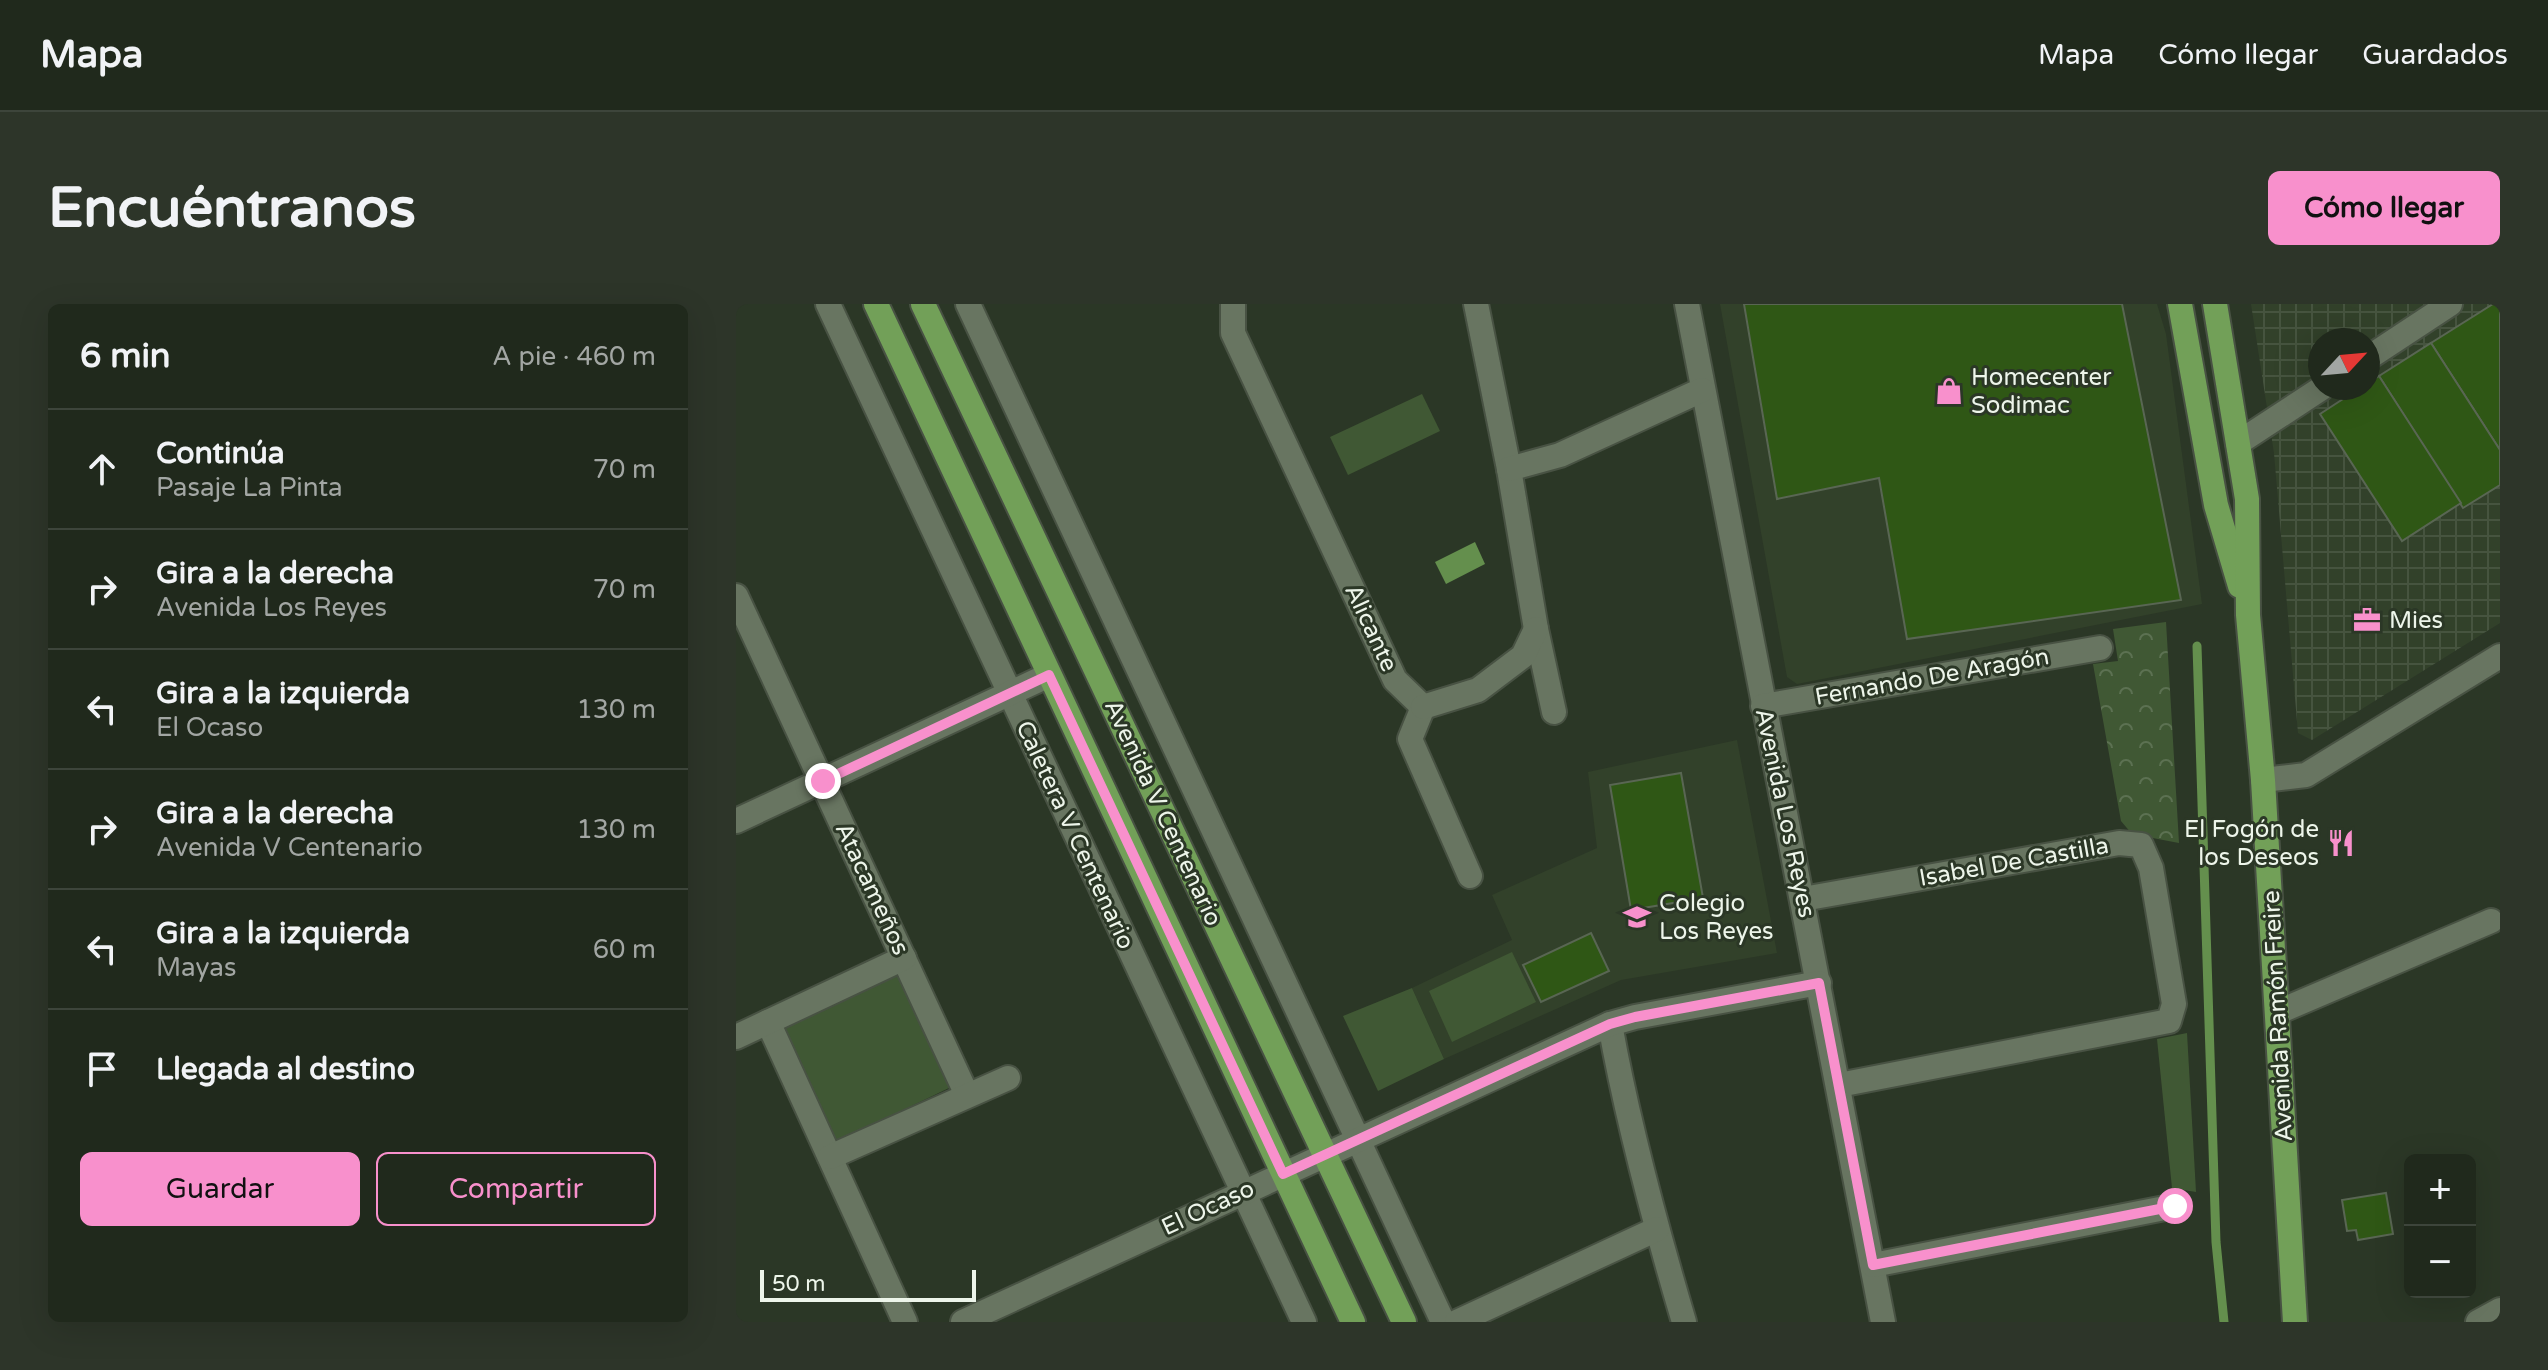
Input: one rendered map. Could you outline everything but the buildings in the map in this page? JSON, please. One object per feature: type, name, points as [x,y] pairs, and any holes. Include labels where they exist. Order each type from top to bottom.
[{"type":"main road","name":"Avenida V Centenario","points":[[876,304],[1353,1322]]},
{"type":"main road","name":"Avenida V Centenario","points":[[923,304],[1404,1322]]},
{"type":"main road","name":"Avenida Ramón Freire","points":[[2180,304],[2216,505],[2248,615]]},
{"type":"main road","name":"Avenida Ramón Freire","points":[[2215,304],[2247,499],[2248,615],[2263,780],[2295,1322]]},
{"type":"street","name":"Caletera V Centenario","points":[[828,304],[1304,1322]]},
{"type":"street","points":[[968,304],[1443,1322]]},
{"type":"street","name":"Alicante","points":[[1233,304],[1233,333],[1395,680],[1423,707]]},
{"type":"street","points":[[1476,304],[1554,712]]},
{"type":"street","name":"Avenida Los Reyes","points":[[1687,304],[1883,1322]]},
{"type":"street","points":[[2380,350],[2450,304]]},
{"type":"street","points":[[1509,469],[1560,455],[1702,390]]},
{"type":"street","points":[[2238,443],[2308,397]]},
{"type":"street","name":"Atacameños","points":[[738,604],[967,1095]]},
{"type":"street","points":[[1470,876],[1410,739],[1423,707],[1478,690],[1523,656],[1536,629]]},
{"type":"street","name":"Fernando De Aragón","points":[[1763,706],[2100,648]]},
{"type":"street","points":[[2263,780],[2306,775],[2500,656]]},
{"type":"street","points":[[736,821],[1049,675]]},
{"type":"street","name":"Isabel De Castilla","points":[[1803,899],[2119,843],[2141,845],[2151,868],[2174,1004],[2169,1021],[1839,1085]]},
{"type":"street","points":[[2278,1012],[2491,921]]},
{"type":"street","points":[[736,1037],[904,958]]},
{"type":"street","name":"El Ocaso","points":[[963,1322],[1610,1024],[1819,983]]},
{"type":"street","points":[[768,1022],[905,1322]]},
{"type":"street","points":[[1610,1024],[1620,1079],[1657,1229],[1684,1322]]},
{"type":"street","points":[[830,1157],[1008,1078]]},
{"type":"street","points":[[1873,1265],[2175,1206]]},
{"type":"street","points":[[1457,1322],[1657,1229]]},
{"type":"street","points":[[2478,1322],[2500,1310]]},
{"type":"shaded area","name":"Homecenter Sodimac","points":[[1720,304],[2157,304],[2166,334],[2202,604],[1797,684],[1787,677]]},
{"type":"shaded area","points":[[2251,304],[2500,304],[2500,623],[2312,740],[2298,733],[2274,453]]},
{"type":"shaded area","points":[[1475,542],[1485,564],[1446,584],[1435,562]]},
{"type":"shaded area","name":"Colegio Los Reyes","points":[[1737,740],[1777,953],[1621,980],[1444,1059],[1412,988],[1512,940],[1492,895],[1597,848],[1588,772]]},
{"type":"green space","points":[[1422,394],[1440,431],[1348,475],[1330,437]]},
{"type":"green space","points":[[2166,622],[2179,843],[2132,834],[2121,821],[2093,664],[2118,661],[2113,629]]},
{"type":"green space","points":[[1512,952],[1536,1002],[1452,1042],[1429,991]]},
{"type":"green space","points":[[896,973],[951,1087],[837,1142],[782,1028]]},
{"type":"green space","points":[[1412,988],[1444,1059],[1378,1091],[1343,1016]]},
{"type":"green space","points":[[2187,1033],[2196,1192],[2172,1188],[2157,1039]]},
{"type":"waterway","points":[[2197,646],[2216,1242],[2224,1322]]},
{"type":"place","name":"Homecenter Sodimac","points":[[1949,391]]},
{"type":"place","name":"Mies","points":[[2367,620]]},
{"type":"place","name":"El Fogón de los Deseos","points":[[2341,843]]},
{"type":"place","name":"Colegio Los Reyes","points":[[1637,917]]},
{"type":"route","points":[[823,781],[1049,675],[1283,1174],[1610,1024],[1819,983],[1873,1265],[2175,1206]]}]
